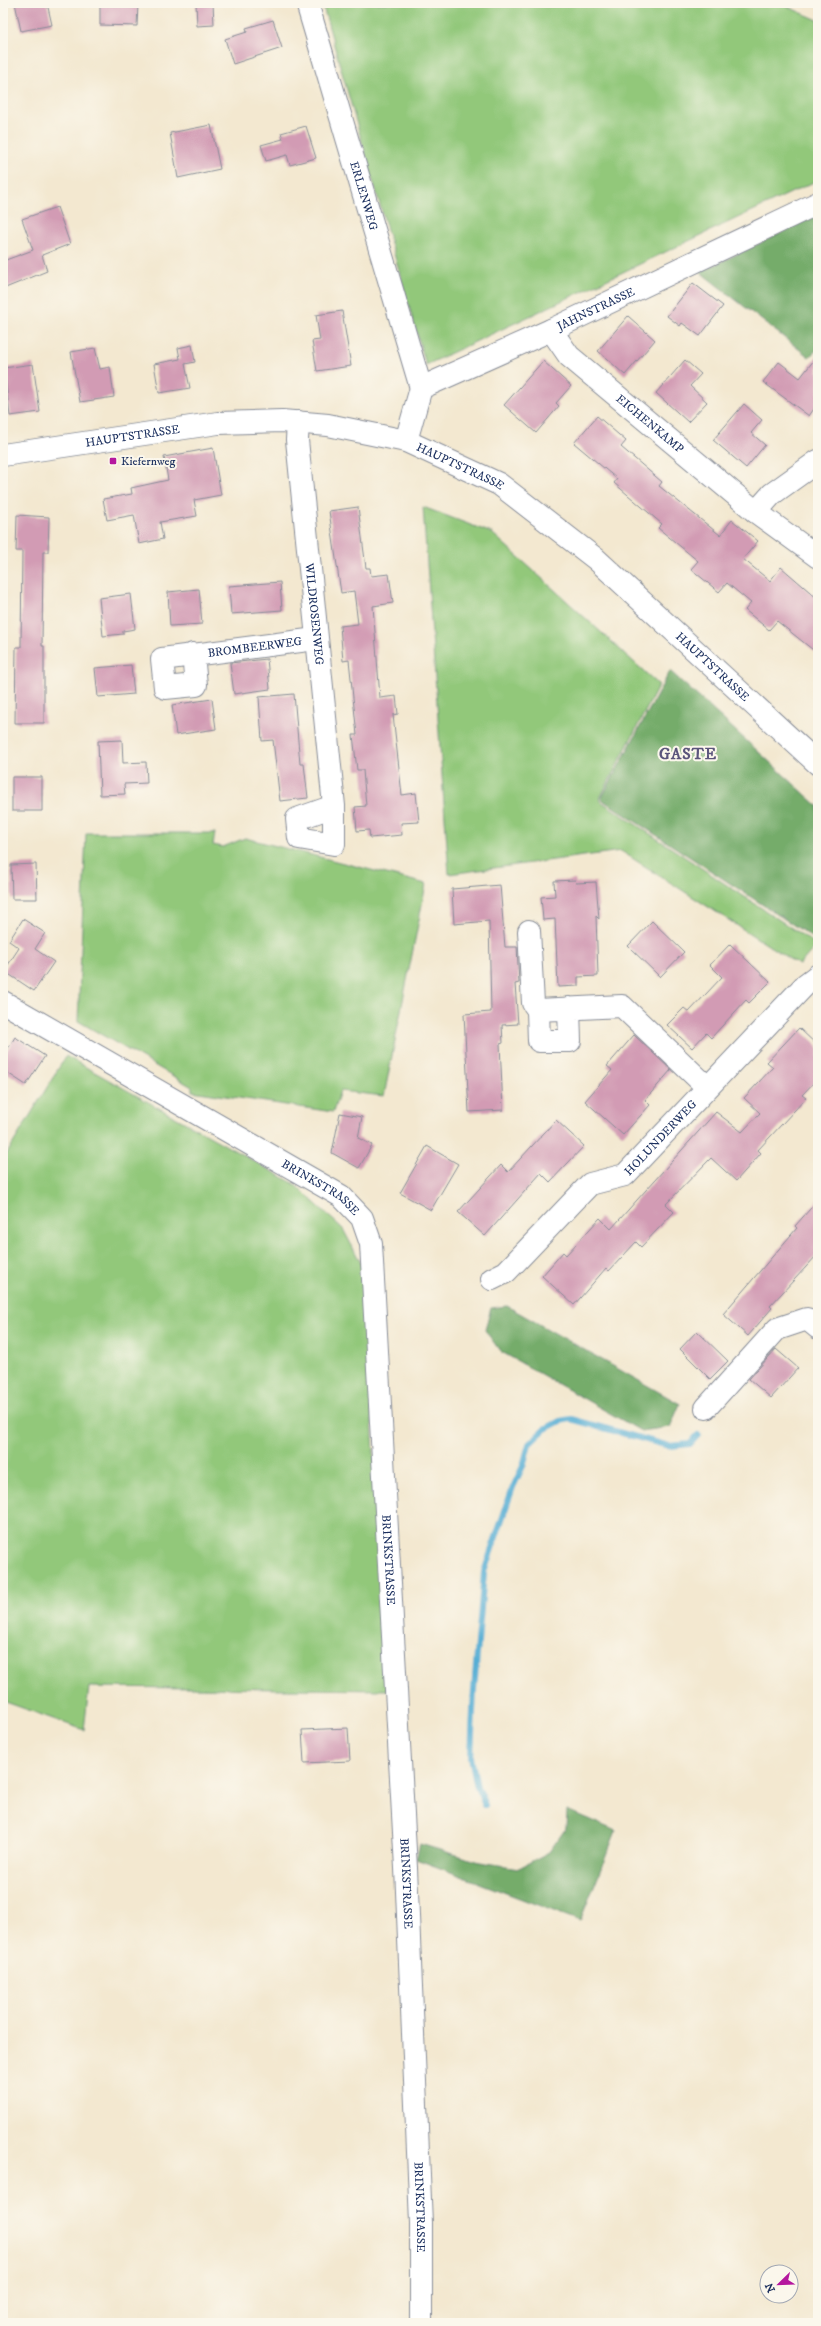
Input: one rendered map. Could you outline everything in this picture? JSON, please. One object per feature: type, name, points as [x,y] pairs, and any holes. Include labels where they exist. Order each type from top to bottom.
[{"type":"street","name":"ERLENWEG","points":[[308,3],[421,388]]},
{"type":"street","name":"JAHNSTRASSE","points":[[421,388],[551,330],[818,203]]},
{"type":"street","name":"EICHENKAMP","points":[[551,330],[569,356],[756,512],[818,558]]},
{"type":"street","points":[[406,441],[421,388]]},
{"type":"street","name":"HAUPTSTRASSE","points":[[3,455],[218,422],[298,422],[328,425],[406,441],[499,484],[596,559],[818,764]]},
{"type":"street","name":"WILDROSENWEG","points":[[298,422],[297,440],[334,806]]},
{"type":"street","points":[[756,512],[772,494],[818,461]]},
{"type":"street","name":"BROMBEERWEG","points":[[193,654],[316,639]]},
{"type":"street","points":[[529,931],[533,1003],[538,1010],[539,1041],[570,1040],[569,1008]]},
{"type":"street","name":"HOLUNDERWEG","points":[[492,1279],[506,1272],[590,1184],[626,1175],[707,1087],[806,984],[818,976]]},
{"type":"street","name":"BRINKSTRASSE","points":[[3,1002],[341,1196],[362,1218],[372,1244],[406,1875],[421,2224],[421,2323]]},
{"type":"street","points":[[538,1010],[622,1006],[707,1087]]},
{"type":"street","points":[[706,1408],[777,1329],[813,1324]]},
{"type":"green space","points":[[322,3],[779,3],[818,20],[818,180],[426,365]]},
{"type":"green space","points":[[818,215],[818,349],[809,357],[700,272]]},
{"type":"green space","points":[[423,507],[492,533],[659,685],[599,800],[817,945],[799,965],[621,851],[449,874]]},
{"type":"green space","points":[[670,671],[818,806],[818,941],[601,799]]},
{"type":"green space","points":[[86,833],[215,833],[213,845],[223,847],[245,838],[426,884],[384,1096],[340,1091],[333,1112],[192,1091],[192,1087],[78,1021]]},
{"type":"green space","points":[[66,1056],[293,1183],[343,1229],[363,1267],[388,1690],[89,1687],[84,1730],[3,1701],[3,1160]]},
{"type":"green space","points":[[507,1306],[680,1404],[670,1427],[641,1431],[500,1351],[485,1330],[491,1308]]},
{"type":"green space","points":[[567,1810],[616,1831],[580,1921],[416,1859],[420,1844],[480,1862],[519,1868],[549,1852],[566,1828]]},
{"type":"building","points":[[15,3],[47,3],[52,25],[21,31]]},
{"type":"building","points":[[100,3],[138,3],[137,26],[100,25]]},
{"type":"building","points":[[196,3],[213,3],[214,25],[197,26]]},
{"type":"building","points":[[273,20],[282,48],[233,64],[225,39],[247,32],[246,28]]},
{"type":"building","points":[[211,125],[220,169],[178,178],[170,133]]},
{"type":"building","points":[[306,126],[316,158],[290,165],[287,155],[266,161],[261,145],[283,139],[281,133]]},
{"type":"building","points":[[57,207],[70,244],[42,255],[47,271],[3,289],[3,261],[33,250],[22,219]]},
{"type":"building","points":[[693,283],[723,306],[700,336],[682,323],[680,326],[667,316]]},
{"type":"building","points":[[342,311],[351,366],[317,371],[312,341],[320,340],[316,315]]},
{"type":"building","points":[[628,316],[655,340],[625,375],[598,351]]},
{"type":"building","points":[[192,345],[195,362],[185,364],[190,388],[159,393],[154,364],[180,359],[178,348]]},
{"type":"building","points":[[95,348],[100,369],[110,367],[114,397],[80,402],[71,352]]},
{"type":"building","points":[[818,355],[818,403],[809,416],[763,382],[779,362],[800,378]]},
{"type":"building","points":[[685,360],[701,374],[690,386],[707,402],[688,422],[656,393]]},
{"type":"building","points":[[543,361],[571,386],[556,403],[559,406],[536,433],[504,405]]},
{"type":"building","points":[[33,364],[40,412],[10,416],[4,368]]},
{"type":"building","points":[[744,404],[762,420],[751,433],[765,445],[746,468],[713,440]]},
{"type":"building","points":[[597,416],[626,441],[621,447],[662,482],[659,486],[720,535],[732,520],[758,541],[743,559],[770,581],[781,567],[818,599],[818,654],[777,621],[769,630],[745,610],[751,603],[727,583],[719,592],[691,569],[698,561],[658,528],[662,524],[614,483],[617,479],[574,443]]},
{"type":"building","points":[[213,448],[221,495],[194,500],[197,516],[160,522],[163,539],[139,544],[134,515],[107,520],[103,499],[132,494],[131,488],[168,480],[164,457]]},
{"type":"building","points":[[358,507],[366,568],[370,568],[371,576],[389,574],[393,603],[373,606],[380,698],[396,696],[398,714],[393,715],[402,795],[416,793],[419,822],[401,823],[402,835],[370,838],[369,830],[357,831],[355,807],[366,806],[363,770],[357,770],[353,735],[357,735],[349,660],[343,661],[340,626],[358,624],[354,591],[341,593],[329,511]]},
{"type":"building","points":[[17,515],[49,517],[48,552],[43,552],[42,646],[44,646],[44,723],[15,723],[16,647],[21,647],[22,551],[16,551]]},
{"type":"building","points":[[280,582],[282,610],[231,614],[229,586]]},
{"type":"building","points":[[199,589],[202,624],[170,626],[168,592]]},
{"type":"building","points":[[131,594],[135,629],[123,631],[123,634],[103,636],[99,598]]},
{"type":"building","points":[[267,659],[270,689],[234,694],[230,663]]},
{"type":"building","points":[[131,665],[134,694],[98,697],[95,668]]},
{"type":"building","points":[[294,694],[300,764],[304,764],[308,798],[280,801],[273,740],[262,741],[259,697]]},
{"type":"building","points":[[212,699],[216,729],[176,735],[172,705]]},
{"type":"building","points":[[122,740],[123,763],[146,762],[147,783],[124,784],[125,794],[100,795],[98,741]]},
{"type":"building","points":[[12,777],[42,777],[42,811],[12,811]]},
{"type":"building","points":[[36,864],[37,899],[12,899],[11,865]]},
{"type":"building","points":[[575,880],[576,883],[596,882],[599,919],[596,916],[598,976],[578,977],[578,986],[558,987],[555,919],[543,920],[541,897],[555,896],[554,881]]},
{"type":"building","points":[[500,885],[505,947],[517,947],[519,983],[515,984],[518,1024],[502,1025],[503,1043],[500,1044],[503,1110],[469,1112],[464,1014],[491,1012],[489,921],[454,924],[452,889]]},
{"type":"building","points":[[23,919],[45,933],[35,949],[54,962],[34,991],[4,971],[19,948],[9,941]]},
{"type":"building","points":[[652,921],[684,952],[660,977],[628,946]]},
{"type":"building","points":[[730,944],[770,982],[749,1003],[746,1000],[711,1038],[706,1033],[692,1048],[667,1025],[684,1008],[689,1012],[722,977],[710,965]]},
{"type":"building","points":[[799,1028],[818,1046],[818,1078],[802,1095],[806,1098],[758,1150],[761,1153],[736,1181],[711,1158],[666,1204],[674,1212],[641,1247],[636,1242],[609,1271],[606,1268],[574,1305],[542,1276],[563,1252],[566,1255],[600,1218],[611,1229],[716,1112],[742,1132],[760,1113],[744,1098],[773,1067],[767,1062]]},
{"type":"building","points":[[634,1035],[671,1070],[645,1100],[650,1105],[623,1135],[585,1101],[612,1070],[607,1066]]},
{"type":"building","points":[[15,1037],[45,1056],[26,1085],[3,1070],[3,1057]]},
{"type":"building","points":[[340,1113],[362,1117],[358,1138],[372,1145],[359,1168],[332,1153]]},
{"type":"building","points":[[556,1120],[584,1146],[550,1182],[541,1173],[485,1236],[458,1212],[501,1165],[508,1172]]},
{"type":"building","points":[[427,1146],[458,1164],[431,1210],[400,1193]]},
{"type":"building","points":[[818,1200],[818,1254],[770,1306],[772,1308],[748,1336],[723,1314],[797,1228],[795,1226]]},
{"type":"building","points":[[697,1331],[728,1361],[710,1379],[680,1349]]},
{"type":"building","points":[[776,1349],[798,1368],[771,1398],[749,1379]]},
{"type":"building","points":[[348,1728],[350,1761],[304,1763],[302,1730]]},
{"type":"waterway","points":[[485,1805],[477,1787],[471,1757],[474,1689],[484,1572],[513,1487],[523,1466],[529,1444],[545,1429],[560,1421],[571,1419],[669,1446],[690,1444],[698,1435]]},
{"type":"place","name":"Kiefernweg","points":[[113,461]]},
{"type":"district","name":"GASTE","points":[[688,754]]}]
